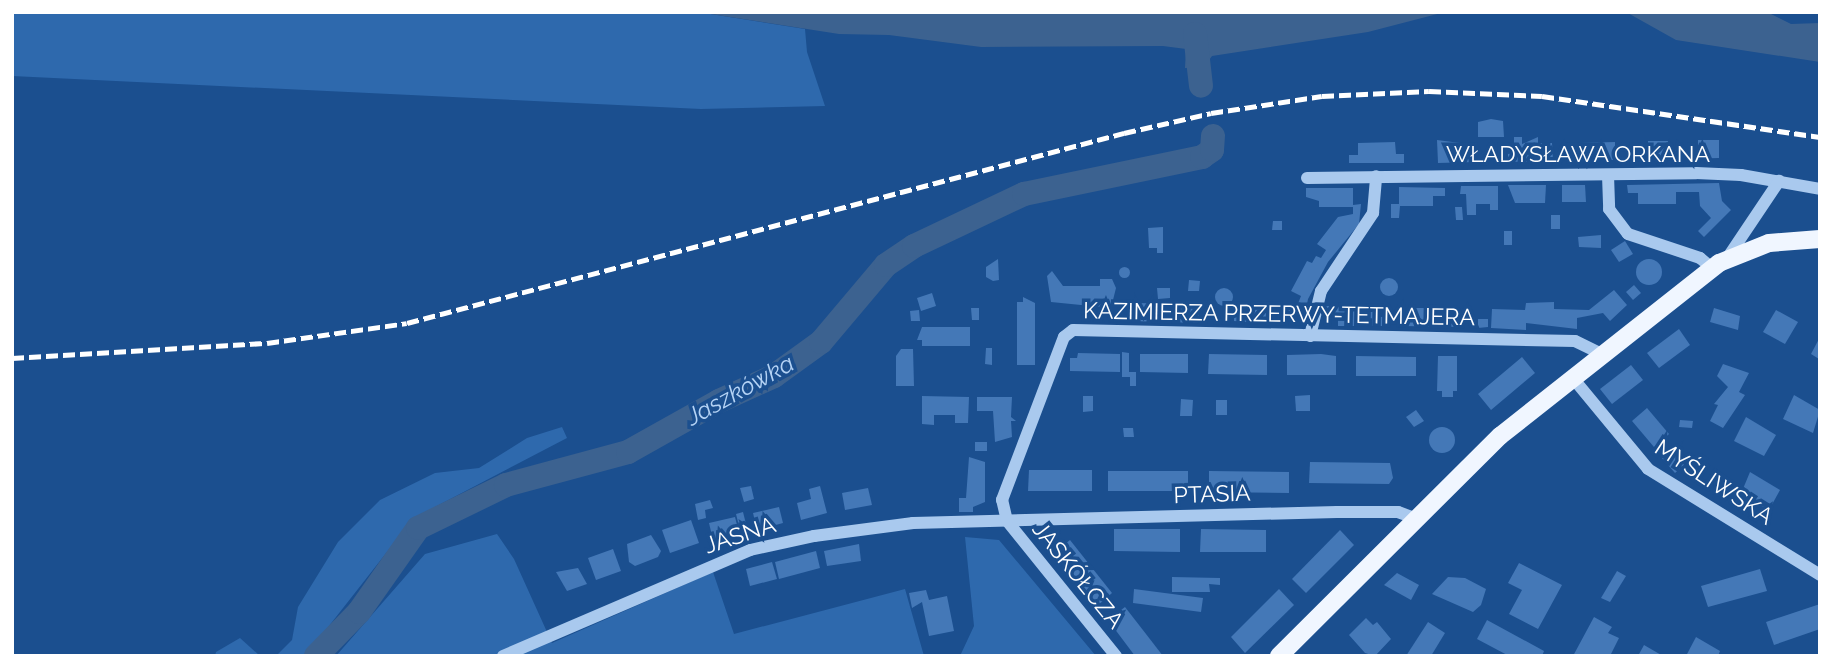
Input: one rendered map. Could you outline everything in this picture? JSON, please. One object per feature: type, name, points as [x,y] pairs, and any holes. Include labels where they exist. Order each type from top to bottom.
[{"type":"main road","points":[[1279,656],[1500,436],[1712,268],[1728,257],[1769,243],[1820,239]]},
{"type":"street","name":"WŁADYSŁAWA ORKANA","points":[[1307,178],[1696,173],[1779,181],[1820,189]]},
{"type":"street","points":[[1608,175],[1609,209],[1622,228],[1659,246],[1700,258],[1712,268]]},
{"type":"street","points":[[1310,336],[1321,291],[1373,213],[1376,176]]},
{"type":"street","points":[[1728,257],[1779,181]]},
{"type":"street","name":"KAZIMIERZA PRZERWY-TETMAJERA","points":[[1007,521],[1002,500],[1064,337],[1073,330],[1575,341],[1602,354]]},
{"type":"street","name":"MYŚLIWSKA","points":[[1573,377],[1648,469],[1820,575]]},
{"type":"street","name":"PTASIA","points":[[1007,521],[1337,512],[1398,512],[1418,519]]},
{"type":"street","name":"JASNA","points":[[503,656],[750,550],[814,536],[913,523],[1007,521]]},
{"type":"street","name":"JASKÓŁCZA","points":[[1007,521],[1116,656]]},
{"type":"shaded area","points":[[12,12],[698,12],[805,29],[807,52],[825,106],[701,109],[12,76]]},
{"type":"shaded area","points":[[698,12],[1445,12],[1368,32],[1212,56],[1204,67],[1185,68],[1186,49],[1163,46],[981,47],[889,35],[839,34]]},
{"type":"shaded area","points":[[1626,12],[1767,12],[1791,24],[1820,23],[1820,62],[1676,40]]},
{"type":"shaded area","points":[[562,427],[567,438],[435,507],[405,529],[307,654],[276,656],[292,640],[298,607],[338,542],[380,500],[435,473],[479,468],[527,438]]},
{"type":"shaded area","points":[[497,534],[514,559],[552,643],[713,572],[734,634],[905,589],[924,656],[336,656],[425,554]]},
{"type":"shaded area","points":[[965,537],[999,540],[1096,656],[960,656],[974,626]]},
{"type":"shaded area","points":[[240,638],[260,656],[215,656],[216,652]]},
{"type":"building","points":[[1491,119],[1503,121],[1504,137],[1478,137],[1478,122]]},
{"type":"building","points":[[1514,137],[1522,137],[1522,144],[1538,137],[1538,143],[1552,143],[1553,161],[1508,162],[1508,154],[1514,153]]},
{"type":"building","points":[[1437,140],[1468,144],[1475,162],[1438,163]]},
{"type":"building","points":[[1698,140],[1719,140],[1719,158],[1648,160],[1648,141],[1669,141],[1669,150],[1698,150]]},
{"type":"building","points":[[1395,142],[1396,154],[1404,154],[1404,163],[1349,163],[1349,155],[1358,155],[1358,143]]},
{"type":"building","points":[[1615,142],[1615,160],[1578,160],[1578,143]]},
{"type":"building","points":[[1719,183],[1722,201],[1731,210],[1704,237],[1698,231],[1711,218],[1700,206],[1699,192],[1676,192],[1676,204],[1638,204],[1638,193],[1628,193],[1627,185]]},
{"type":"building","points":[[1508,185],[1546,185],[1545,203],[1515,203]]},
{"type":"building","points":[[1562,185],[1585,185],[1586,202],[1562,202]]},
{"type":"building","points":[[1461,186],[1498,186],[1498,210],[1490,210],[1490,204],[1476,204],[1476,215],[1467,215],[1466,194],[1460,194]]},
{"type":"building","points":[[1399,187],[1445,188],[1445,196],[1433,196],[1433,206],[1400,206],[1399,218],[1391,218],[1391,204],[1399,204]]},
{"type":"building","points":[[1306,188],[1353,188],[1353,205],[1361,204],[1359,224],[1328,262],[1308,299],[1305,314],[1288,313],[1287,325],[1234,321],[1234,313],[1251,314],[1252,302],[1297,306],[1301,296],[1291,291],[1307,261],[1312,263],[1316,256],[1321,258],[1326,250],[1317,244],[1338,217],[1353,214],[1353,207],[1319,207],[1319,201],[1306,197]]},
{"type":"building","points":[[1455,207],[1462,207],[1463,220],[1456,220]]},
{"type":"building","points":[[1551,215],[1560,215],[1560,229],[1551,229]]},
{"type":"building","points":[[1273,221],[1282,221],[1282,230],[1272,230]]},
{"type":"building","points":[[1163,227],[1163,253],[1157,253],[1157,248],[1149,248],[1148,228]]},
{"type":"building","points":[[1504,231],[1512,231],[1512,245],[1504,245]]},
{"type":"building","points":[[1601,235],[1601,248],[1579,247],[1578,237]]},
{"type":"building","points":[[1625,241],[1633,254],[1619,262],[1611,250]]},
{"type":"building","points":[[998,259],[999,280],[993,281],[986,277],[986,267]]},
{"type":"building","points":[[1649,259],[1658,263],[1662,272],[1658,281],[1649,285],[1640,281],[1636,272],[1640,263]]},
{"type":"building","points":[[1124,267],[1128,268],[1128,276],[1124,277],[1120,276],[1119,272],[1120,268]]},
{"type":"building","points":[[1052,271],[1063,286],[1100,286],[1100,279],[1112,279],[1116,288],[1111,308],[1051,302],[1047,276]]},
{"type":"building","points":[[1389,278],[1395,281],[1398,287],[1395,293],[1389,296],[1383,293],[1380,287],[1383,281]]},
{"type":"building","points":[[1189,280],[1200,281],[1199,291],[1188,291]]},
{"type":"building","points":[[1634,285],[1641,293],[1633,300],[1626,292]]},
{"type":"building","points":[[1157,288],[1170,288],[1170,298],[1158,299]]},
{"type":"building","points":[[1224,288],[1230,291],[1233,297],[1230,303],[1224,306],[1218,303],[1215,297],[1218,291]]},
{"type":"building","points":[[1614,290],[1627,305],[1610,321],[1603,313],[1577,318],[1577,329],[1526,323],[1526,330],[1491,328],[1492,309],[1525,310],[1526,303],[1554,302],[1554,309],[1589,310]]},
{"type":"building","points":[[932,293],[936,306],[921,311],[917,298]]},
{"type":"building","points":[[1023,297],[1035,303],[1035,365],[1017,365],[1017,302],[1023,302]]},
{"type":"building","points":[[1132,303],[1199,304],[1199,323],[1131,321]]},
{"type":"building","points":[[1325,306],[1374,306],[1374,317],[1388,317],[1388,326],[1338,326],[1338,314],[1325,314]]},
{"type":"building","points":[[971,308],[979,308],[979,320],[972,320]]},
{"type":"building","points":[[1415,308],[1450,308],[1450,319],[1463,319],[1463,327],[1402,326],[1402,318],[1409,318]]},
{"type":"building","points":[[1714,308],[1740,316],[1738,330],[1710,322]]},
{"type":"building","points":[[919,310],[920,321],[911,321],[910,311]]},
{"type":"building","points":[[1776,310],[1798,322],[1785,344],[1763,332]]},
{"type":"building","points":[[1478,319],[1488,319],[1488,327],[1478,328]]},
{"type":"building","points":[[922,327],[970,327],[970,346],[922,346],[922,340],[917,340]]},
{"type":"building","points":[[1679,329],[1690,345],[1659,368],[1647,353]]},
{"type":"building","points":[[1820,337],[1820,357],[1819,359],[1811,354]]},
{"type":"building","points":[[986,348],[992,348],[992,365],[985,364]]},
{"type":"building","points":[[901,349],[913,349],[914,386],[896,386],[896,356]]},
{"type":"building","points":[[1122,352],[1129,353],[1129,372],[1136,372],[1136,386],[1130,386],[1130,377],[1122,377]]},
{"type":"building","points":[[1078,353],[1120,354],[1120,372],[1070,371],[1070,358],[1077,358]]},
{"type":"building","points":[[1140,354],[1188,354],[1188,373],[1140,372]]},
{"type":"building","points":[[1209,354],[1267,355],[1267,375],[1208,374]]},
{"type":"building","points":[[1287,355],[1336,356],[1336,375],[1287,375]]},
{"type":"building","points":[[1356,356],[1416,357],[1416,376],[1356,376]]},
{"type":"building","points":[[1438,356],[1457,356],[1457,391],[1453,391],[1453,397],[1442,397],[1442,391],[1437,391]]},
{"type":"building","points":[[1522,357],[1535,373],[1491,410],[1478,394]]},
{"type":"building","points":[[1723,364],[1749,373],[1739,392],[1745,395],[1723,428],[1710,421],[1718,405],[1714,404],[1728,387],[1717,376]]},
{"type":"building","points":[[1631,365],[1643,380],[1612,404],[1600,389]]},
{"type":"building","points":[[1310,395],[1310,411],[1296,411],[1295,396]]},
{"type":"building","points":[[1794,395],[1820,410],[1813,433],[1783,419]]},
{"type":"building","points":[[922,396],[969,397],[968,423],[955,423],[955,415],[934,415],[934,425],[922,424]]},
{"type":"building","points":[[1083,396],[1093,396],[1093,411],[1083,412]]},
{"type":"building","points":[[977,397],[1012,397],[1011,417],[1016,421],[1011,421],[1012,437],[995,442],[993,411],[977,411]]},
{"type":"building","points":[[1181,399],[1193,400],[1192,416],[1180,416]]},
{"type":"building","points":[[1216,400],[1227,400],[1227,415],[1216,415]]},
{"type":"building","points":[[1647,408],[1669,434],[1654,447],[1632,421]]},
{"type":"building","points":[[1416,410],[1424,421],[1414,427],[1406,417]]},
{"type":"building","points":[[1746,417],[1776,435],[1764,456],[1734,441]]},
{"type":"building","points":[[1680,420],[1693,421],[1692,428],[1679,427]]},
{"type":"building","points":[[1442,427],[1451,431],[1455,440],[1451,449],[1442,453],[1433,449],[1429,440],[1433,431]]},
{"type":"building","points":[[1123,428],[1133,428],[1134,437],[1124,437]]},
{"type":"building","points":[[975,442],[987,442],[987,451],[975,451]]},
{"type":"building","points":[[1671,448],[1684,465],[1675,473],[1661,457]]},
{"type":"building","points":[[969,457],[985,462],[985,502],[973,507],[973,512],[959,512],[959,498],[966,498]]},
{"type":"building","points":[[1310,462],[1390,463],[1393,478],[1389,484],[1309,483]]},
{"type":"building","points":[[1029,470],[1092,470],[1092,491],[1028,491]]},
{"type":"building","points":[[1108,471],[1188,471],[1188,491],[1108,491]]},
{"type":"building","points":[[1209,471],[1289,472],[1289,493],[1209,492]]},
{"type":"building","points":[[1750,472],[1780,490],[1769,510],[1740,496]]},
{"type":"building","points":[[751,486],[754,499],[744,502],[740,488]]},
{"type":"building","points":[[820,486],[827,513],[801,520],[797,503],[811,499],[809,489]]},
{"type":"building","points":[[868,488],[872,505],[845,510],[842,493]]},
{"type":"building","points":[[710,500],[713,508],[705,510],[706,518],[698,520],[695,504]]},
{"type":"building","points":[[779,507],[783,523],[757,530],[753,513]]},
{"type":"building","points":[[743,512],[748,532],[741,534],[736,514]]},
{"type":"building","points":[[735,517],[739,533],[713,540],[709,523]]},
{"type":"building","points":[[691,520],[699,543],[670,553],[662,530]]},
{"type":"building","points":[[1114,529],[1180,529],[1180,552],[1114,551]]},
{"type":"building","points":[[1201,529],[1266,530],[1266,552],[1200,552]]},
{"type":"building","points":[[1340,530],[1354,545],[1306,593],[1292,579]]},
{"type":"building","points":[[651,535],[661,551],[658,557],[635,566],[629,562],[627,544]]},
{"type":"building","points":[[1070,540],[1112,593],[1097,606],[1054,553]]},
{"type":"building","points":[[859,544],[861,561],[827,566],[824,551]]},
{"type":"building","points":[[613,549],[621,571],[596,580],[588,558]]},
{"type":"building","points":[[816,551],[820,568],[779,579],[775,562]]},
{"type":"building","points":[[772,562],[777,579],[750,586],[746,569]]},
{"type":"building","points":[[1519,563],[1562,585],[1538,629],[1509,614],[1522,590],[1508,583]]},
{"type":"building","points":[[578,568],[587,584],[567,591],[556,572]]},
{"type":"building","points":[[1760,569],[1767,591],[1708,607],[1701,586]]},
{"type":"building","points":[[1617,571],[1626,576],[1610,602],[1601,598]]},
{"type":"building","points":[[1397,573],[1419,585],[1411,600],[1384,585]]},
{"type":"building","points":[[1172,577],[1220,578],[1220,585],[1209,584],[1210,592],[1172,592]]},
{"type":"building","points":[[1448,577],[1465,578],[1486,589],[1481,605],[1473,612],[1432,594]]},
{"type":"building","points":[[1134,589],[1203,598],[1201,612],[1133,603]]},
{"type":"building","points":[[1279,589],[1294,605],[1245,653],[1231,637]]},
{"type":"building","points":[[926,590],[929,600],[947,596],[954,631],[929,636],[922,602],[912,608],[909,593]]},
{"type":"building","points":[[1820,604],[1820,629],[1774,645],[1766,622]]},
{"type":"building","points":[[1125,607],[1163,656],[1135,656],[1108,620]]},
{"type":"building","points":[[1594,617],[1612,627],[1608,633],[1619,638],[1610,656],[1573,656]]},
{"type":"building","points":[[1366,618],[1373,625],[1377,622],[1391,639],[1375,656],[1365,653],[1349,635]]},
{"type":"building","points":[[1487,620],[1544,651],[1542,656],[1509,656],[1477,639]]},
{"type":"building","points":[[1428,622],[1445,633],[1431,656],[1406,656]]},
{"type":"building","points":[[1696,637],[1720,651],[1718,656],[1686,656]]},
{"type":"building","points":[[1644,645],[1663,656],[1638,656]]},
{"type":"waterway","name":"Jaszkówka","points":[[1195,34],[1201,86]]},
{"type":"waterway","name":"Jaszkówka","points":[[316,656],[359,612],[418,528],[506,485],[628,452],[719,401],[774,376],[821,342],[886,265],[914,246],[1024,194],[1202,157],[1212,150],[1213,136]]},
{"type":"railway","points":[[12,358],[267,343],[407,323],[1124,133],[1211,113],[1322,96],[1429,91],[1542,96],[1820,137]]}]
